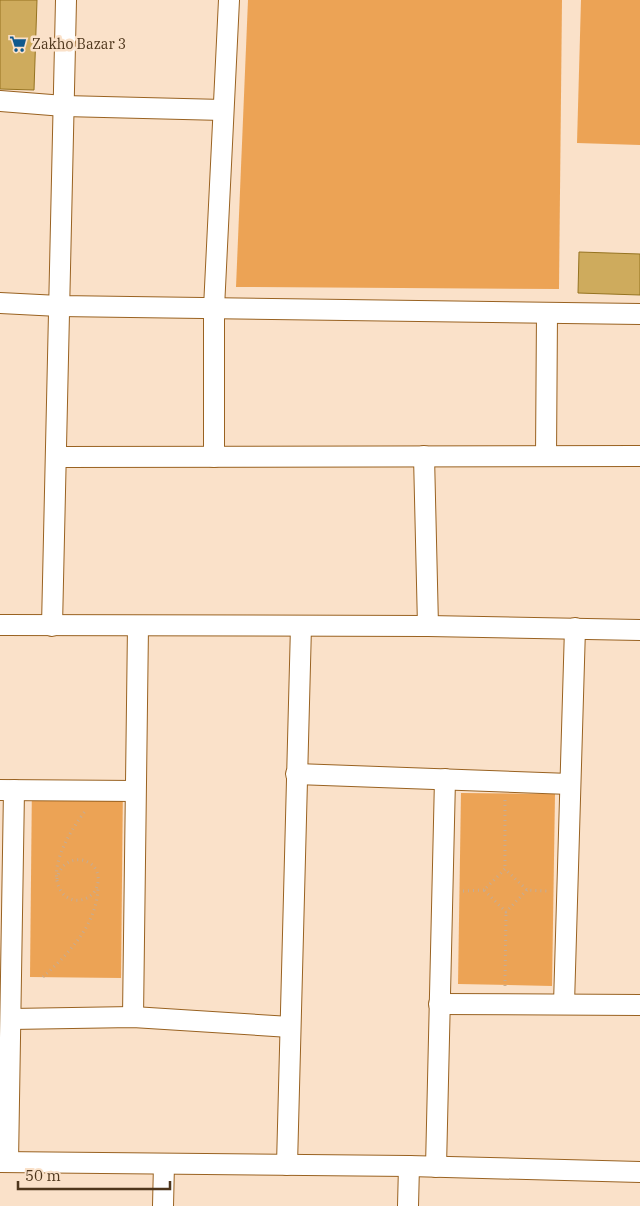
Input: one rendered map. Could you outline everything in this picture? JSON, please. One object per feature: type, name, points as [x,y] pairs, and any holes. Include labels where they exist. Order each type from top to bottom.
[{"type":"street","points":[[52,626],[66,0]]},
{"type":"street","points":[[214,457],[214,308],[229,0]]},
{"type":"street","points":[[0,102],[64,106],[224,110]]},
{"type":"street","points":[[0,303],[59,306],[640,314]]},
{"type":"street","points":[[546,456],[547,313]]},
{"type":"street","points":[[424,456],[428,626]]},
{"type":"street","points":[[56,457],[640,456]]},
{"type":"street","points":[[0,626],[428,626],[640,630]]},
{"type":"street","points":[[133,1017],[138,626]]},
{"type":"street","points":[[286,1165],[301,626]]},
{"type":"street","points":[[564,1004],[575,628]]},
{"type":"street","points":[[296,774],[570,784]]},
{"type":"street","points":[[436,1167],[445,779]]},
{"type":"street","points":[[135,791],[7,790],[11,1019],[4,1162],[409,1166],[640,1172]]},
{"type":"street","points":[[439,1004],[640,1005]]},
{"type":"street","points":[[11,1019],[133,1017],[290,1027]]},
{"type":"street","points":[[163,1206],[164,1164]]},
{"type":"street","points":[[408,1206],[409,1166]]},
{"type":"path","points":[[459,891],[484,890],[505,869],[505,781]]},
{"type":"path","points":[[90,806],[69,833],[57,867],[57,879],[61,891],[66,896],[79,900],[92,895],[98,883]]},
{"type":"path","points":[[42,977],[70,951],[83,935],[98,899],[96,869],[86,861],[79,859],[67,862],[59,872],[57,879]]},
{"type":"path","points":[[505,869],[527,890],[553,891]]},
{"type":"path","points":[[484,890],[506,912]]},
{"type":"path","points":[[505,1004],[506,912],[527,890]]},
{"type":"shaded area","points":[[248,0],[562,0],[559,289],[236,287]]},
{"type":"shaded area","points":[[581,0],[640,0],[640,145],[577,143]]},
{"type":"shaded area","points":[[32,780],[123,781],[121,978],[30,977]]},
{"type":"shaded area","points":[[461,793],[555,794],[552,986],[458,984]]},
{"type":"building","name":"Zakho Bazar 3","points":[[0,0],[37,0],[34,90],[0,89]]},
{"type":"building","points":[[579,252],[640,254],[640,295],[578,293]]},
{"type":"place","name":"Zakho Bazar 3","points":[[18,44]]}]
